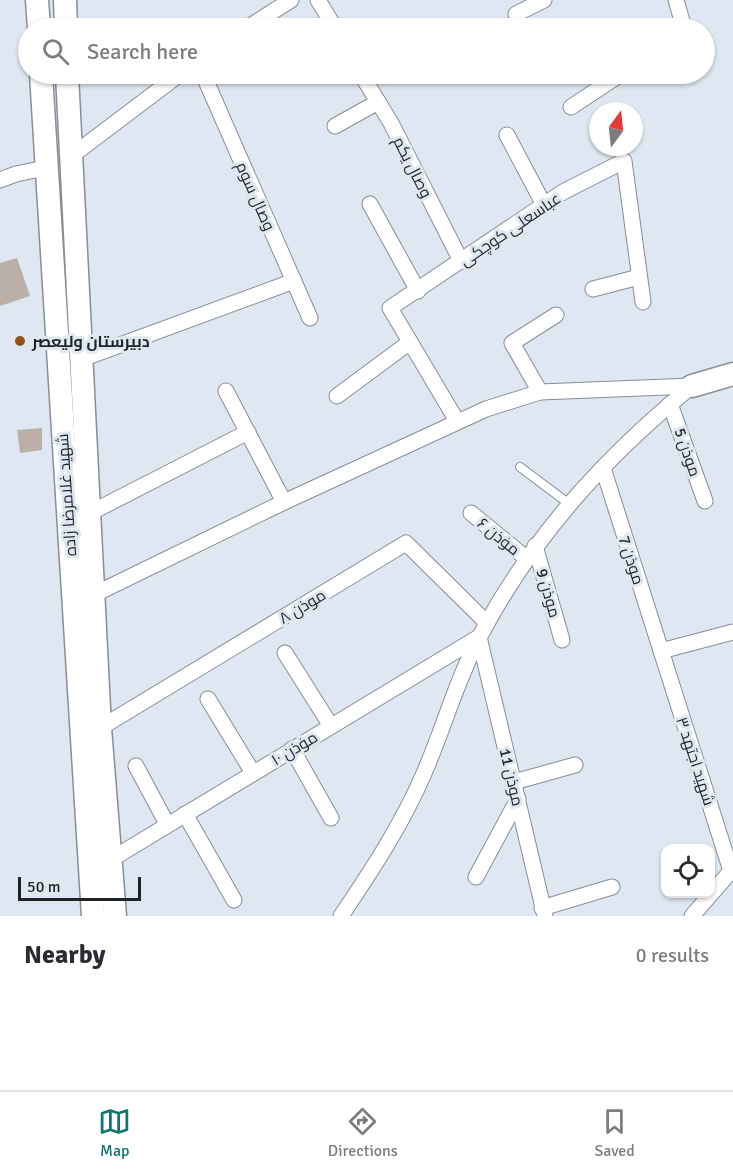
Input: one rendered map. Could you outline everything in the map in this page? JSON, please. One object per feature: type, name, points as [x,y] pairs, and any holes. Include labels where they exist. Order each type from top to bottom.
[{"type":"street","points":[[37,0],[38,18]]},
{"type":"street","points":[[64,0],[65,18]]},
{"type":"street","points":[[263,18],[291,0]]},
{"type":"street","points":[[318,0],[329,18]]},
{"type":"street","points":[[516,14],[544,0]]},
{"type":"street","points":[[676,0],[681,18]]},
{"type":"street","name":"شهید غلامرضا زاده","points":[[41,84],[93,916]]},
{"type":"street","name":"شهید غلامرضا زاده","points":[[67,84],[100,728],[115,916]]},
{"type":"street","points":[[70,157],[167,84]]},
{"type":"street","name":"وصال سوم","points":[[206,84],[310,318]]},
{"type":"street","name":"وصال یکم","points":[[368,84],[461,261]]},
{"type":"street","points":[[571,106],[605,84]]},
{"type":"street","points":[[335,126],[378,102]]},
{"type":"street","points":[[507,135],[544,205]]},
{"type":"street","name":"عباسعلی کوچکی","points":[[457,421],[390,308],[544,205],[624,161],[643,302]]},
{"type":"street","points":[[0,180],[45,168]]},
{"type":"street","points":[[370,204],[418,291]]},
{"type":"street","points":[[593,289],[639,276]]},
{"type":"street","points":[[82,359],[294,281]]},
{"type":"street","points":[[540,392],[512,343],[556,315]]},
{"type":"street","points":[[337,396],[410,342]]},
{"type":"street","points":[[94,594],[284,502],[486,409],[540,392],[693,386],[733,374]]},
{"type":"street","points":[[344,915],[409,805],[479,638],[531,552],[568,503],[670,404],[693,386]]},
{"type":"street","points":[[226,391],[284,502]]},
{"type":"street","name":"موذن 5","points":[[670,404],[705,501]]},
{"type":"street","points":[[90,513],[248,432]]},
{"type":"street","name":"موذن 7","points":[[603,468],[661,651]]},
{"type":"street","name":"موٰذن ۶","points":[[471,513],[531,552]]},
{"type":"street","name":"موذن ۸","points":[[100,728],[406,543],[488,623]]},
{"type":"street","name":"موذن 9","points":[[531,552],[562,640]]},
{"type":"street","points":[[661,651],[733,632]]},
{"type":"street","name":"موٰذن ۱۰","points":[[110,860],[479,638]]},
{"type":"street","name":"موذن 11","points":[[479,638],[543,912]]},
{"type":"street","name":"شهید اجتهد ۳","points":[[661,651],[732,872]]},
{"type":"street","points":[[285,653],[331,726]]},
{"type":"street","points":[[208,699],[253,773]]},
{"type":"street","points":[[292,750],[331,818]]},
{"type":"street","points":[[514,782],[575,765]]},
{"type":"street","points":[[136,766],[167,824]]},
{"type":"street","points":[[476,877],[518,799]]},
{"type":"street","points":[[185,814],[234,900]]},
{"type":"street","points":[[692,916],[732,872]]},
{"type":"street","points":[[543,912],[612,887]]},
{"type":"lane","points":[[520,467],[568,503]]},
{"type":"building","points":[[17,258],[30,296],[0,306],[0,263]]},
{"type":"building","points":[[42,428],[42,450],[20,453],[17,430]]},
{"type":"place","name":"دبیرستان ولیعصر","points":[[20,341]]}]
